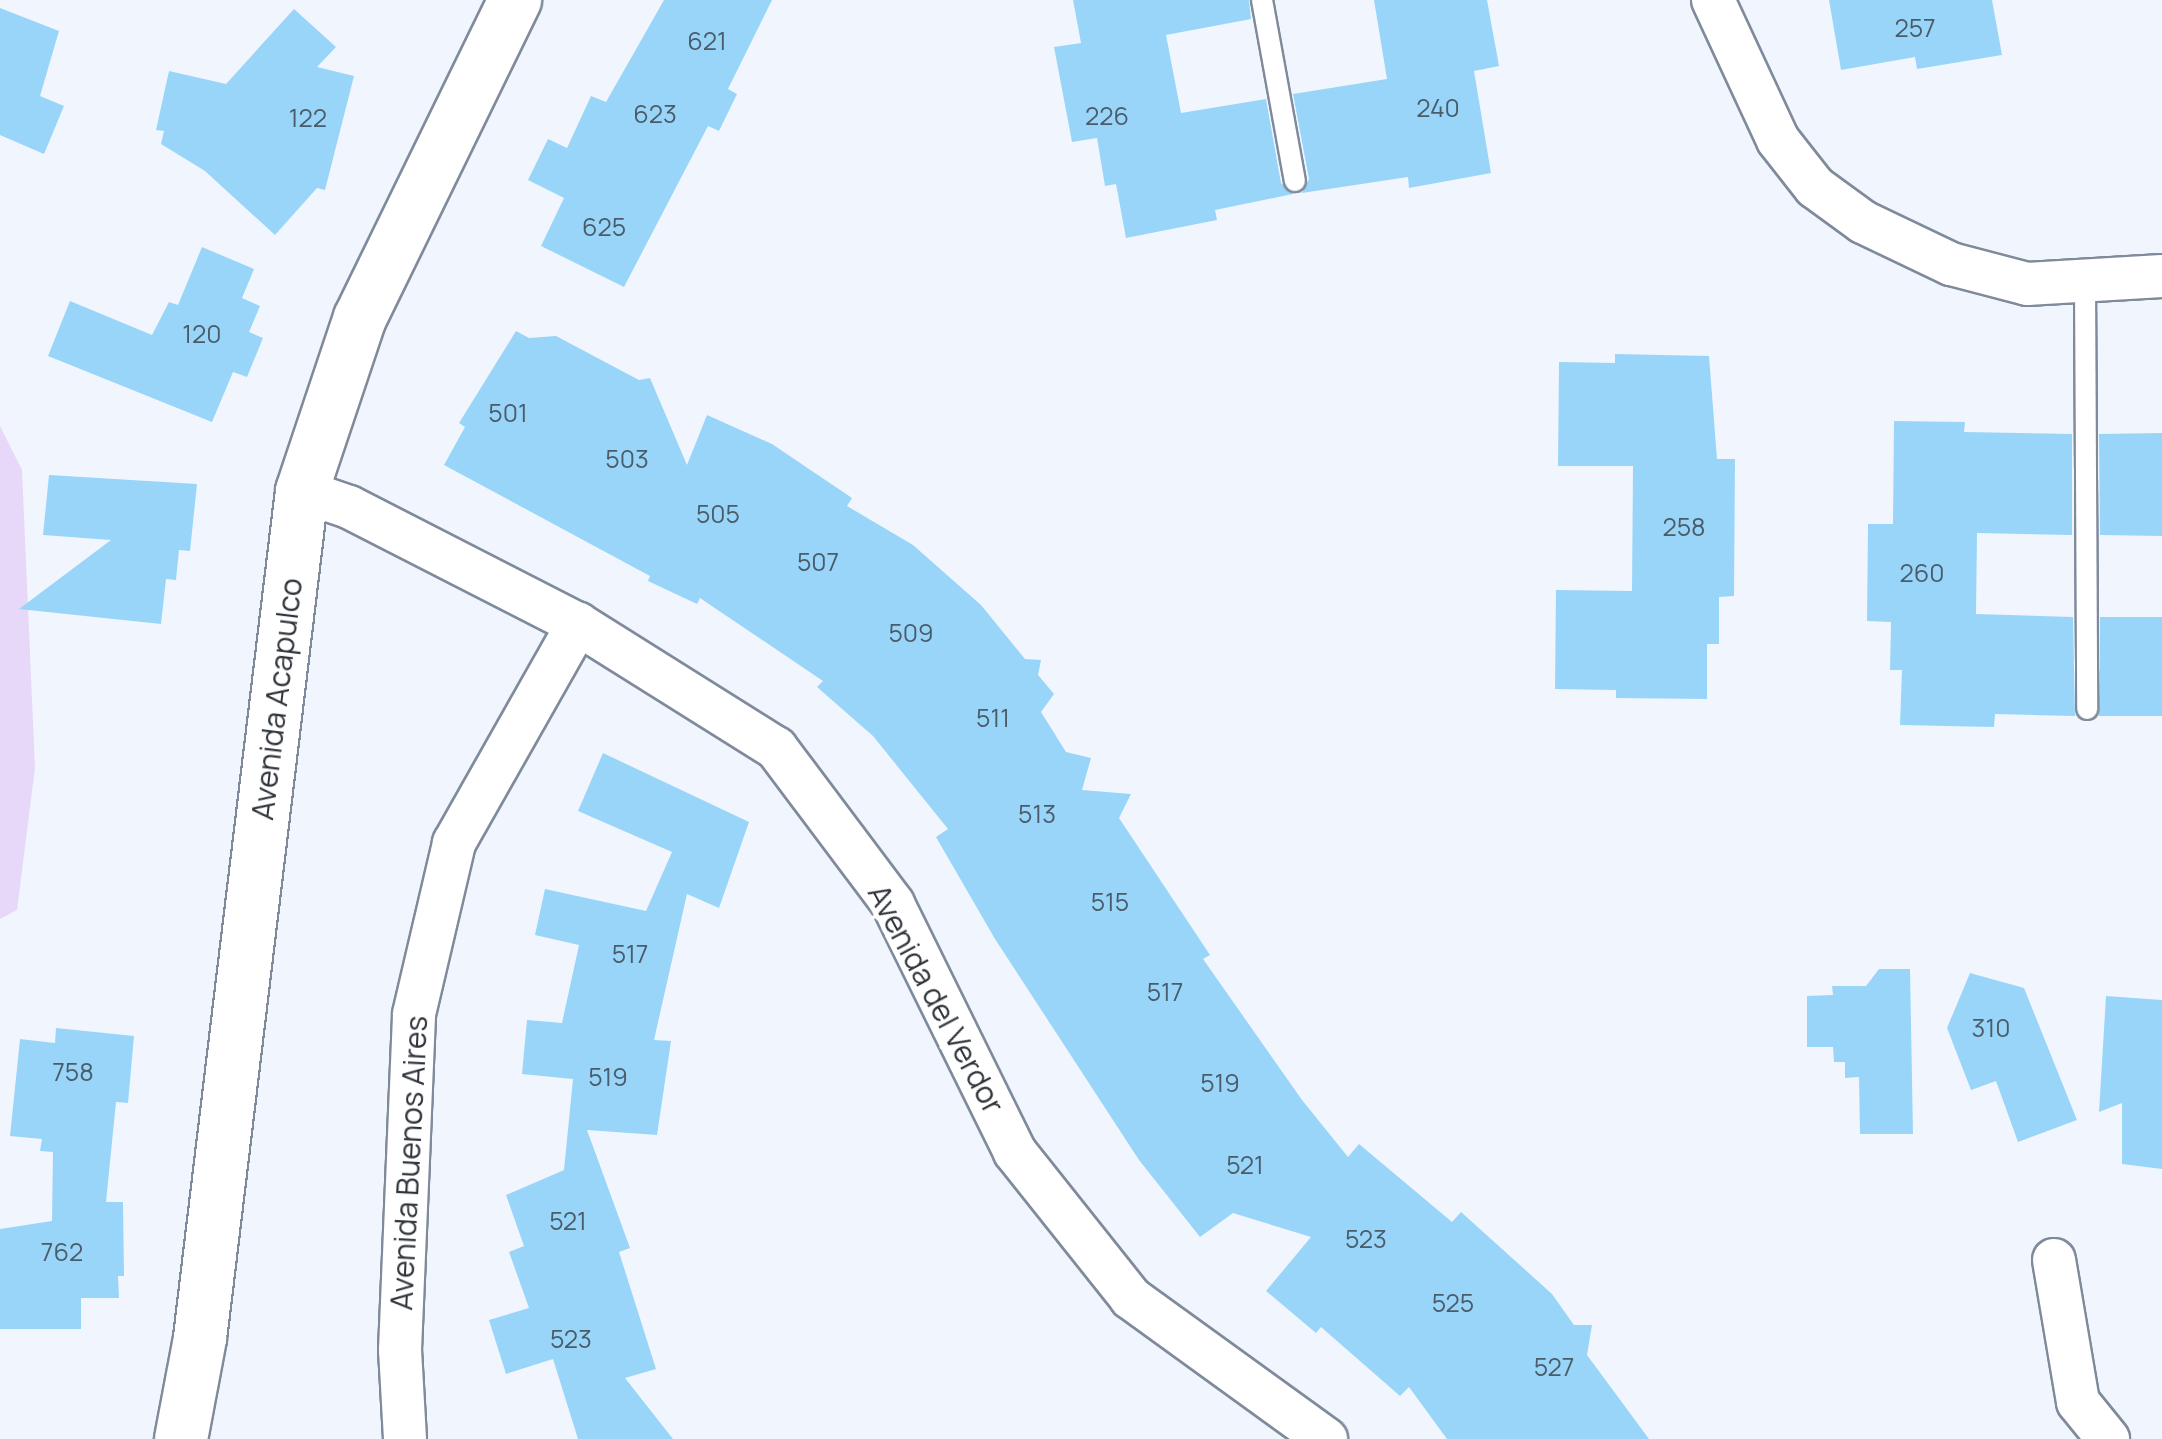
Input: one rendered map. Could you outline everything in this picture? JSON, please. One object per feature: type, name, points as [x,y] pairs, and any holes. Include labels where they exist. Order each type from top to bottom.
[{"type":"street","name":"Avenida Acapulco","points":[[182,1439],[200,1338],[302,491],[360,318],[515,0]]},
{"type":"street","points":[[1714,0],[1778,140],[1815,188],[1863,222],[1951,264],[2027,284],[2162,276]]},
{"type":"street","name":"Avenida del Verdor","points":[[302,491],[349,507],[578,624],[776,748],[893,904],[1015,1152],[1131,1298],[1326,1439]]},
{"type":"street","name":"Avenida Buenos Aires","points":[[405,1439],[400,1350],[414,1014],[454,844],[578,624]]},
{"type":"street","points":[[2054,1260],[2078,1402],[2108,1439]]},
{"type":"lane","points":[[1262,0],[1295,181]]},
{"type":"lane","points":[[2086,280],[2087,709]]},
{"type":"shaded area","points":[[0,426],[22,470],[35,768],[17,910],[0,919]]},
{"type":"building","points":[[664,0],[772,0],[728,89],[737,94],[719,131],[708,126],[624,287],[541,246],[564,198],[528,180],[548,139],[567,148],[591,96],[606,102]]},
{"type":"building","points":[[1073,0],[1249,0],[1251,19],[1166,35],[1181,113],[1266,99],[1281,183],[1293,194],[1215,210],[1217,220],[1126,238],[1116,184],[1105,186],[1097,138],[1072,142],[1054,47],[1081,43]]},
{"type":"building","points":[[1374,0],[1487,0],[1499,66],[1474,71],[1491,173],[1409,188],[1408,177],[1302,193],[1309,179],[1293,94],[1387,79]]},
{"type":"building","points":[[1829,0],[1992,0],[2002,55],[1917,69],[1915,57],[1841,70]]},
{"type":"building","points":[[0,8],[59,31],[40,96],[64,106],[44,154],[0,135]]},
{"type":"building","points":[[294,9],[336,47],[317,67],[354,76],[325,190],[317,188],[275,235],[205,171],[161,144],[164,131],[156,130],[169,71],[226,84]]},
{"type":"building","points":[[202,247],[254,269],[242,298],[260,306],[249,332],[263,338],[247,377],[233,372],[212,422],[48,356],[70,301],[152,335],[169,302],[178,305]]},
{"type":"building","points":[[516,331],[529,338],[556,336],[639,380],[650,378],[687,465],[707,415],[772,444],[852,498],[847,506],[913,545],[981,605],[1025,659],[1041,660],[1038,675],[1054,694],[1041,712],[1066,752],[1091,758],[1082,790],[1131,794],[1119,818],[1210,955],[1203,959],[1302,1100],[1348,1157],[1359,1144],[1452,1222],[1461,1212],[1552,1294],[1574,1325],[1592,1325],[1587,1355],[1649,1439],[1447,1439],[1409,1387],[1400,1396],[1321,1327],[1316,1333],[1266,1291],[1311,1237],[1233,1213],[1200,1237],[1139,1160],[995,939],[936,837],[948,829],[873,736],[817,687],[823,681],[700,598],[697,604],[648,581],[650,576],[444,465],[465,427],[459,423]]},
{"type":"building","points":[[1615,354],[1709,356],[1717,459],[1735,459],[1734,596],[1719,597],[1719,644],[1707,644],[1707,699],[1616,698],[1616,690],[1555,689],[1556,590],[1632,591],[1633,466],[1558,466],[1559,362],[1615,363]]},
{"type":"building","points":[[1894,421],[1965,422],[1964,432],[2072,434],[2072,535],[1977,533],[1976,614],[2073,617],[2075,716],[1995,714],[1994,727],[1900,725],[1902,670],[1890,670],[1891,622],[1867,621],[1868,524],[1893,524]]},
{"type":"building","points":[[2162,433],[2162,536],[2100,535],[2099,434]]},
{"type":"building","points":[[49,475],[197,484],[190,551],[179,550],[176,580],[166,579],[161,624],[19,609],[111,540],[43,535]]},
{"type":"building","points":[[2100,617],[2162,617],[2162,716],[2099,716]]},
{"type":"building","points":[[603,753],[749,822],[719,908],[687,894],[654,1040],[671,1041],[657,1135],[587,1130],[630,1248],[619,1252],[656,1369],[625,1378],[673,1439],[578,1439],[553,1359],[506,1374],[489,1320],[529,1308],[509,1252],[524,1246],[506,1195],[564,1170],[573,1079],[522,1074],[527,1020],[562,1023],[579,945],[535,935],[545,889],[646,911],[672,852],[578,811]]},
{"type":"building","points":[[1879,969],[1910,969],[1913,1134],[1860,1134],[1859,1077],[1845,1078],[1845,1062],[1834,1062],[1833,1047],[1807,1047],[1807,996],[1833,995],[1832,986],[1866,986]]},
{"type":"building","points":[[1970,973],[2024,988],[2077,1120],[2018,1142],[1996,1081],[1971,1090],[1947,1028]]},
{"type":"building","points":[[2106,996],[2162,1000],[2162,1169],[2122,1164],[2122,1103],[2099,1112]]},
{"type":"building","points":[[56,1028],[134,1036],[128,1103],[116,1102],[106,1202],[123,1202],[124,1276],[118,1276],[119,1298],[81,1298],[81,1329],[0,1329],[0,1229],[52,1221],[53,1152],[40,1151],[42,1139],[10,1136],[20,1039],[55,1043]]}]
